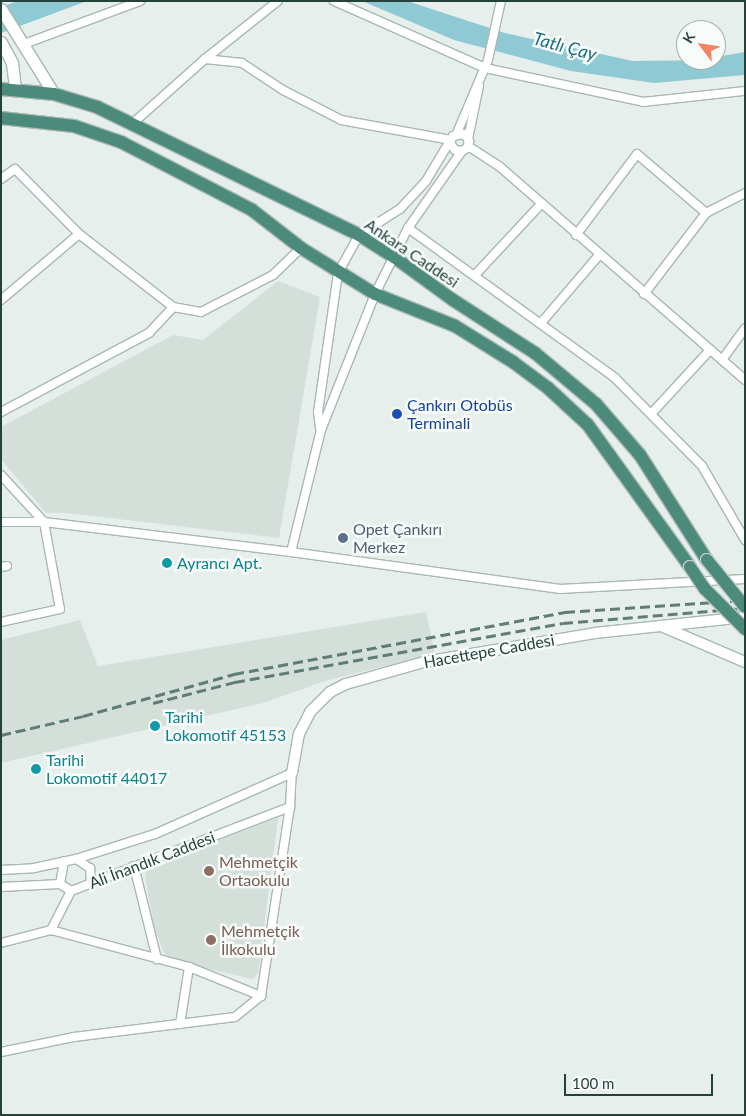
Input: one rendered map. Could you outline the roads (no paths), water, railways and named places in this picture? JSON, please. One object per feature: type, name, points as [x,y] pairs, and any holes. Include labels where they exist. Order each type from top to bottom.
[{"type":"highway","name":"Ankara Caddesi","points":[[1,89],[54,94],[97,107],[359,235],[394,257],[452,300],[535,353],[591,399],[640,456],[707,560],[745,607]]},
{"type":"highway","points":[[1,118],[74,126],[121,142],[252,210],[300,248],[375,294],[455,326],[513,362],[564,401],[608,449],[705,588],[745,630]]},
{"type":"main road","points":[[1,9],[54,94]]},
{"type":"main road","points":[[1,42],[12,63],[15,89]]},
{"type":"street","points":[[21,40],[140,1]]},
{"type":"street","points":[[132,124],[205,59],[278,1]]},
{"type":"street","points":[[334,1],[487,64],[643,102],[745,91]]},
{"type":"street","points":[[321,430],[318,412],[338,273],[359,235],[400,209],[426,181],[457,133],[487,64],[501,1]]},
{"type":"street","points":[[205,59],[242,63],[282,90],[340,120],[451,142],[462,151]]},
{"type":"street","points":[[291,552],[321,430],[375,294],[408,228],[468,142],[480,79]]},
{"type":"street","points":[[457,133],[499,166],[576,235],[745,380]]},
{"type":"street","points":[[576,235],[637,154],[706,213]]},
{"type":"street","points":[[1,180],[15,169],[78,234],[173,308],[201,312],[272,275],[300,248]]},
{"type":"street","points":[[644,294],[706,213],[745,193]]},
{"type":"street","points":[[474,275],[541,204]]},
{"type":"street","points":[[408,228],[615,378],[702,466],[745,540]]},
{"type":"street","points":[[1,300],[78,234]]},
{"type":"street","points":[[541,323],[598,254]]},
{"type":"street","points":[[1,412],[149,333],[173,308]]},
{"type":"street","points":[[722,360],[745,328]]},
{"type":"street","points":[[651,414],[710,350]]},
{"type":"street","points":[[1,474],[44,522],[60,609],[1,622]]},
{"type":"street","points":[[1,522],[44,522],[291,552],[560,589],[745,578]]},
{"type":"street","name":"Hacettepe Caddesi","points":[[292,773],[299,734],[307,717],[317,703],[346,684],[424,662],[658,625],[745,617]]},
{"type":"street","points":[[658,625],[745,662]]},
{"type":"street","points":[[1,870],[34,868],[64,862],[155,834],[292,773],[290,807],[261,996],[235,1017],[74,1037],[1,1052]]},
{"type":"street","name":"Ali İnandık Caddesi","points":[[51,930],[71,891],[290,807]]},
{"type":"street","points":[[76,859],[90,868],[91,883]]},
{"type":"street","points":[[60,884],[64,862]]},
{"type":"street","points":[[134,866],[157,959]]},
{"type":"street","points":[[1,887],[60,884],[71,891]]},
{"type":"street","points":[[1,943],[51,930],[190,967],[261,996]]},
{"type":"street","points":[[180,1024],[190,967]]},
{"type":"water","points":[[18,1],[87,1],[1,33],[1,7]]},
{"type":"water","points":[[362,1],[407,1],[505,33],[633,61],[676,60],[676,70],[726,70],[726,55],[745,52],[745,75],[654,83],[571,71],[454,40]]},
{"type":"railway","points":[[1,735],[83,716],[234,674],[565,612],[745,600]]},
{"type":"railway","points":[[153,703],[235,682],[563,623],[745,608]]},
{"type":"place","name":"Çankırı Otobüs Terminali","points":[[397,414]]},
{"type":"place","name":"Opet Çankırı Merkez","points":[[343,538]]},
{"type":"place","name":"Ayrancı Apt.","points":[[167,563]]},
{"type":"place","name":"Tarihi Lokomotif 45153","points":[[155,726]]},
{"type":"place","name":"Tarihi Lokomotif 44017","points":[[36,769]]},
{"type":"place","name":"Mehmetçik Ortaokulu","points":[[209,871]]},
{"type":"place","name":"Mehmetçik İlkokulu","points":[[211,940]]},
{"type":"water label","name":"Tatlı Çay","points":[[565,46]]}]
